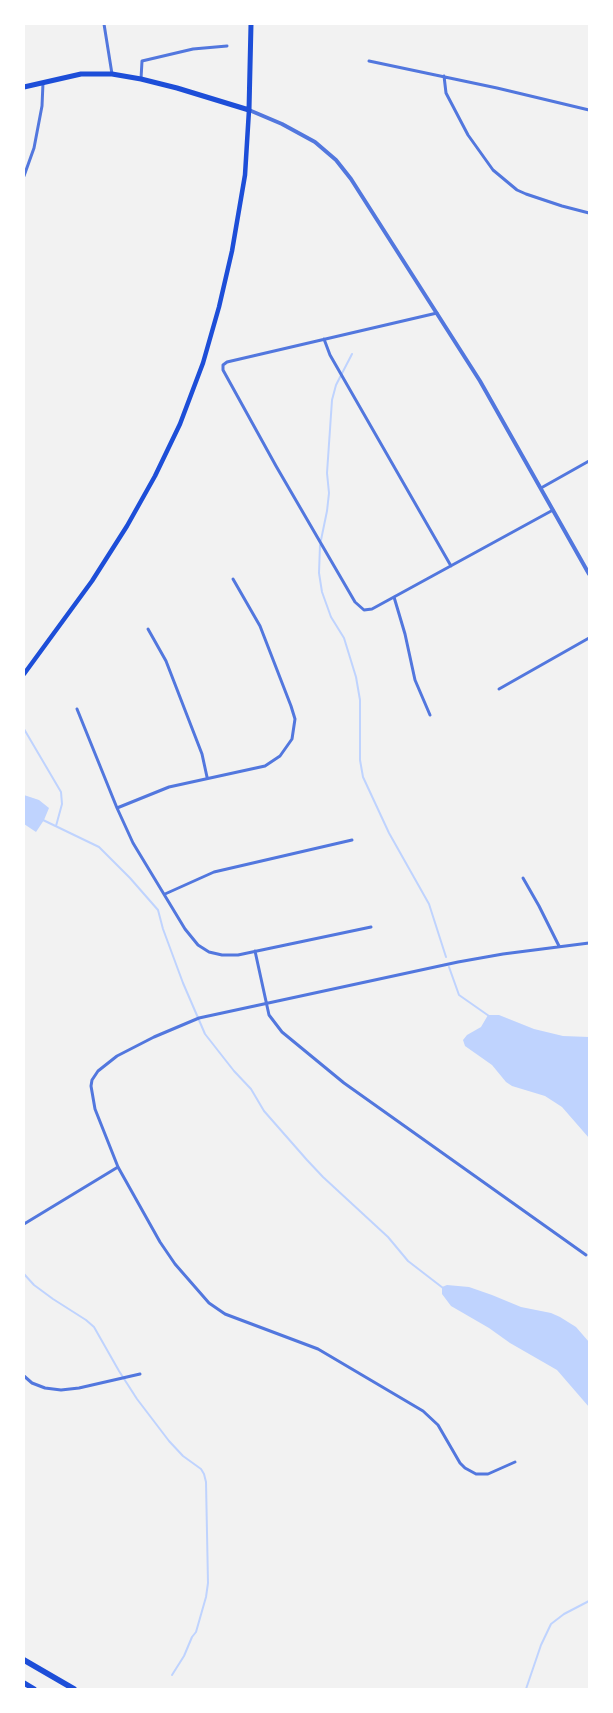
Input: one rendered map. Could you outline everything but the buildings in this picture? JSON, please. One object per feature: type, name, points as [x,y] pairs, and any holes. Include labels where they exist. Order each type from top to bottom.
[{"type":"highway","points":[[24,1660],[74,1689]]},
{"type":"highway","points":[[24,1684],[34,1689]]},
{"type":"main road","points":[[24,674],[92,581],[127,526],[155,476],[180,424],[203,363],[232,251],[245,175],[251,24]]},
{"type":"main road","points":[[24,87],[81,74],[112,74],[141,79],[249,110]]},
{"type":"street","points":[[104,24],[112,74]]},
{"type":"street","points":[[141,79],[142,60],[193,49],[227,46]]},
{"type":"street","points":[[369,61],[444,76],[589,110]]},
{"type":"street","points":[[444,76],[446,93],[450,102],[468,136],[493,170],[526,194],[589,213]]},
{"type":"street","points":[[24,176],[34,148],[42,106],[43,83]]},
{"type":"street","points":[[249,110],[282,124],[315,142],[336,160],[351,179],[438,312],[480,381],[589,574]]},
{"type":"street","points":[[438,312],[227,362],[223,365],[225,376],[355,602],[364,610],[394,597],[553,510]]},
{"type":"street","points":[[324,339],[330,354],[451,566]]},
{"type":"street","points":[[541,488],[589,461]]},
{"type":"street","points":[[117,808],[169,787],[265,766],[280,756],[292,739],[295,719],[291,706],[260,626],[232,579]]},
{"type":"street","points":[[394,597],[406,634],[415,680],[430,715]]},
{"type":"street","points":[[148,629],[166,661],[202,754],[207,778]]},
{"type":"street","points":[[499,689],[589,638]]},
{"type":"street","points":[[78,708],[117,808],[133,843],[185,929],[198,945],[209,952],[222,955],[238,954],[370,926]]},
{"type":"street","points":[[165,894],[214,872],[352,840]]},
{"type":"street","points":[[523,878],[559,946]]},
{"type":"street","points":[[515,1462],[488,1474],[476,1474],[460,1463],[438,1425],[423,1411],[318,1349],[226,1314],[209,1304],[175,1264],[160,1242],[118,1167],[95,1110],[91,1093],[92,1080],[98,1071],[117,1056],[183,1024],[207,1016],[458,962],[589,943]]},
{"type":"street","points":[[255,951],[265,1004],[269,1015],[278,1028],[321,1066],[586,1255]]},
{"type":"street","points":[[24,1224],[118,1167]]},
{"type":"street","points":[[24,1376],[32,1383],[45,1388],[61,1390],[95,1385],[140,1374]]},
{"type":"water","points":[[24,795],[39,800],[49,808],[36,832],[24,824]]},
{"type":"water","points":[[488,1015],[499,1015],[534,1029],[563,1036],[589,1037],[589,1138],[562,1107],[545,1096],[512,1086],[506,1082],[492,1065],[465,1046],[463,1040],[467,1035],[481,1027]]},
{"type":"water","points":[[447,1285],[469,1287],[521,1307],[551,1313],[576,1327],[589,1342],[589,1407],[557,1370],[451,1306],[442,1294],[442,1287]]},
{"type":"waterway","points":[[321,540],[329,493],[327,473],[332,400],[336,385],[352,354]]},
{"type":"waterway","points":[[320,545],[319,573],[322,592],[331,617],[344,638],[356,677],[360,700],[360,760],[363,777],[389,833],[429,904],[446,957]]},
{"type":"waterway","points":[[24,729],[61,792],[62,804],[56,826]]},
{"type":"waterway","points":[[43,820],[99,847],[158,910],[183,983],[205,1034],[251,1089],[264,1111],[307,1160],[388,1237],[408,1261],[443,1288]]},
{"type":"waterway","points":[[449,967],[459,995],[489,1016]]},
{"type":"waterway","points":[[24,1274],[34,1285],[94,1327],[137,1399],[169,1441],[183,1456],[201,1469],[204,1474],[206,1482],[208,1583],[206,1597],[196,1632],[172,1675]]},
{"type":"waterway","points":[[526,1689],[541,1645],[551,1624],[564,1614],[589,1601]]}]
